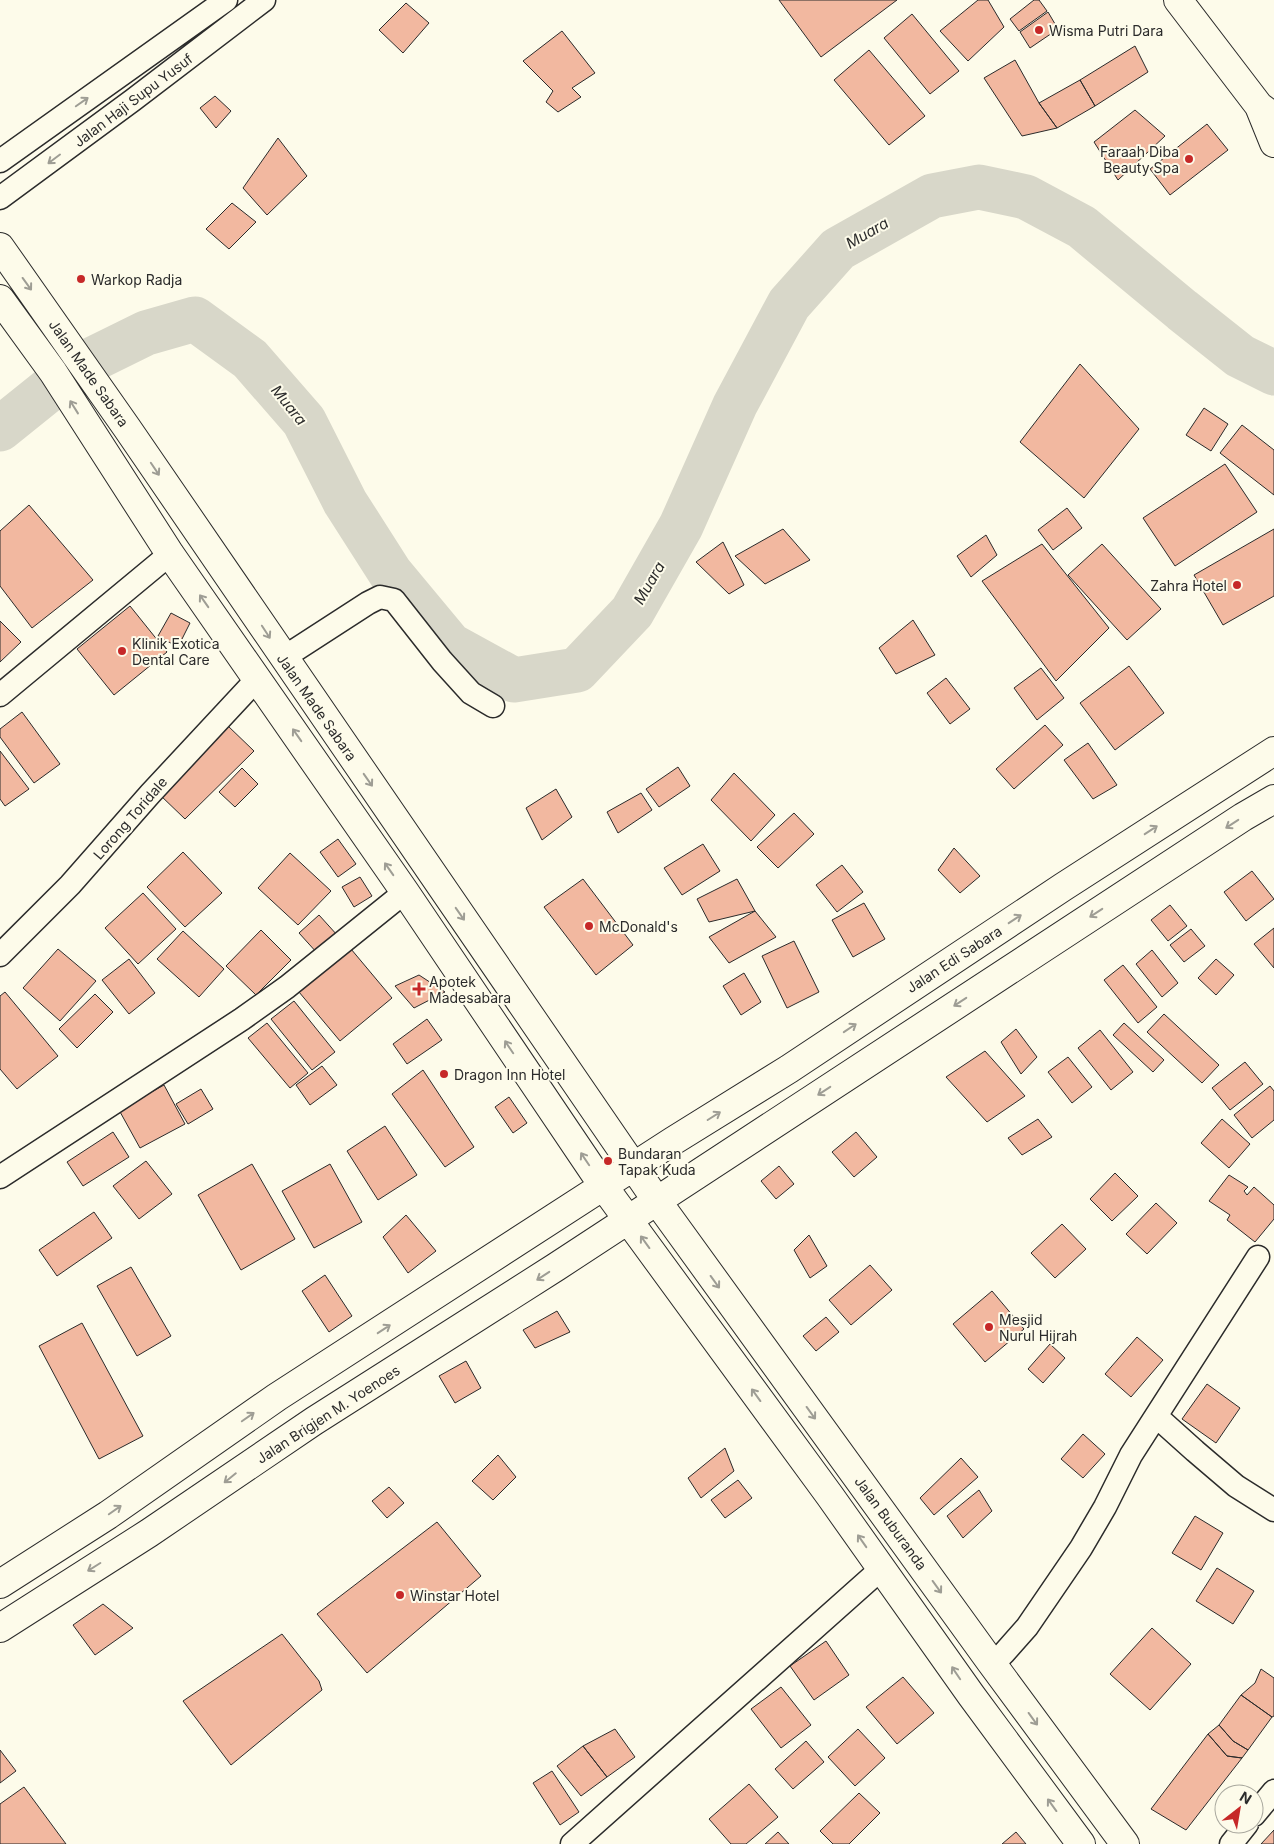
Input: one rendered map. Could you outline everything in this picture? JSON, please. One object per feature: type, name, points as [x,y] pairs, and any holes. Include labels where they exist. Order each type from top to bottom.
[{"type":"street","name":"Jalan Haji Supu Yusuf","points":[[0,198],[264,0]]},
{"type":"street","points":[[1178,0],[1266,112],[1274,143]]},
{"type":"street","name":"Jalan Haji Supu Yusuf","points":[[0,161],[219,2]]},
{"type":"street","points":[[219,2],[232,24]]},
{"type":"street","name":"Jalan Made Sabara","points":[[0,247],[127,428],[657,1201]]},
{"type":"street","points":[[0,299],[53,372],[170,554],[405,892],[604,1187],[1081,1844]]},
{"type":"street","points":[[0,695],[170,554]]},
{"type":"street","points":[[283,658],[368,603],[380,597],[394,600],[442,661],[471,693],[493,706]]},
{"type":"street","name":"Lorong Toridale","points":[[0,956],[70,885],[150,794],[258,678]]},
{"type":"street","name":"Jalan Edi Sabara","points":[[604,1187],[789,1069],[1071,882],[1274,751]]},
{"type":"street","points":[[657,1201],[1228,827],[1274,799]]},
{"type":"street","points":[[0,1177],[242,1019],[287,986],[405,892]]},
{"type":"street","points":[[0,1584],[108,1515],[278,1397],[604,1187]]},
{"type":"street","name":"Jalan Brigjen M. Yoenoes","points":[[0,1628],[156,1528],[314,1421],[453,1334],[657,1201]]},
{"type":"street","name":"Jalan Buburanda","points":[[657,1201],[1125,1844]]},
{"type":"street","points":[[993,1664],[1027,1627],[1081,1548],[1131,1455],[1258,1257]]},
{"type":"street","points":[[1156,1416],[1236,1486],[1274,1510]]},
{"type":"street","points":[[572,1844],[881,1569]]},
{"type":"street","points":[[1264,1804],[1274,1792]]},
{"type":"street","points":[[1231,1844],[1239,1834]]},
{"type":"building","points":[[779,0],[897,0],[821,57]]},
{"type":"building","points":[[978,0],[988,0],[1004,27],[968,61],[940,31]]},
{"type":"building","points":[[1034,0],[1039,0],[1047,11],[1019,31],[1010,19]]},
{"type":"building","points":[[406,3],[429,23],[403,53],[379,30]]},
{"type":"building","name":"Wisma Putri Dara","points":[[1048,12],[1058,29],[1030,48],[1020,32]]},
{"type":"building","points":[[912,14],[959,71],[930,94],[884,38]]},
{"type":"building","points":[[562,31],[595,73],[572,88],[581,97],[558,112],[546,102],[553,91],[523,61]]},
{"type":"building","points":[[1135,46],[1148,72],[1095,106],[1080,80]]},
{"type":"building","points":[[869,50],[925,116],[889,145],[834,80]]},
{"type":"building","points":[[1015,60],[1039,103],[1057,128],[1022,136],[984,78]]},
{"type":"building","points":[[1080,80],[1095,106],[1057,128],[1039,103]]},
{"type":"building","points":[[215,96],[231,111],[216,128],[200,108]]},
{"type":"building","points":[[1135,110],[1165,136],[1118,180],[1094,142]]},
{"type":"building","name":"Faraah Diba Beauty Spa","points":[[1207,124],[1228,150],[1170,195],[1150,169]]},
{"type":"building","points":[[278,138],[307,176],[267,215],[243,188]]},
{"type":"building","points":[[232,203],[256,222],[229,249],[206,229]]},
{"type":"building","points":[[1080,364],[1139,429],[1084,498],[1020,442]]},
{"type":"building","points":[[1204,408],[1228,424],[1211,451],[1186,435]]},
{"type":"building","points":[[1242,425],[1274,450],[1274,495],[1220,453]]},
{"type":"building","points":[[1225,464],[1257,512],[1175,566],[1143,518]]},
{"type":"building","points":[[29,505],[93,580],[32,628],[0,586],[0,531]]},
{"type":"building","points":[[1067,508],[1082,528],[1053,550],[1038,530]]},
{"type":"building","points":[[783,529],[810,560],[765,584],[735,556]]},
{"type":"building","name":"Zahra Hotel","points":[[1274,529],[1274,596],[1223,625],[1194,575]]},
{"type":"building","points":[[986,535],[997,555],[971,577],[957,556]]},
{"type":"building","points":[[723,542],[744,585],[729,594],[696,562]]},
{"type":"building","points":[[1042,544],[1109,628],[1056,681],[982,581]]},
{"type":"building","points":[[1102,544],[1161,609],[1127,640],[1068,575]]},
{"type":"building","name":"Klinik Exotica Dental Care","points":[[130,606],[167,652],[114,695],[77,649]]},
{"type":"building","points":[[171,613],[190,623],[178,647],[158,636]]},
{"type":"building","points":[[913,620],[935,655],[896,674],[879,648]]},
{"type":"building","points":[[0,621],[21,642],[0,662]]},
{"type":"building","points":[[1129,666],[1164,713],[1115,750],[1080,703]]},
{"type":"building","points":[[1041,668],[1064,698],[1037,720],[1014,688]]},
{"type":"building","points":[[946,678],[970,709],[950,724],[927,693]]},
{"type":"building","points":[[22,712],[60,764],[34,783],[0,737],[0,729]]},
{"type":"building","points":[[227,725],[254,751],[185,819],[159,794]]},
{"type":"building","points":[[1045,725],[1063,745],[1014,789],[996,769]]},
{"type":"building","points":[[1088,743],[1117,785],[1093,799],[1064,760]]},
{"type":"building","points":[[0,751],[29,789],[5,806],[0,799]]},
{"type":"building","points":[[678,767],[690,786],[659,807],[646,789]]},
{"type":"building","points":[[242,768],[258,784],[235,807],[219,792]]},
{"type":"building","points":[[734,773],[775,815],[751,841],[711,800]]},
{"type":"building","points":[[556,789],[572,817],[542,840],[526,808]]},
{"type":"building","points":[[641,793],[652,810],[618,833],[607,812]]},
{"type":"building","points":[[794,813],[814,834],[778,868],[757,847]]},
{"type":"building","points":[[338,839],[356,864],[338,877],[320,852]]},
{"type":"building","points":[[703,844],[720,871],[682,895],[664,868]]},
{"type":"building","points":[[954,848],[980,876],[960,893],[938,870]]},
{"type":"building","points":[[183,852],[222,893],[185,927],[147,887]]},
{"type":"building","points":[[290,853],[331,891],[298,925],[258,888]]},
{"type":"building","points":[[842,865],[863,892],[837,912],[816,885]]},
{"type":"building","points":[[1252,871],[1274,899],[1246,921],[1224,892]]},
{"type":"building","points":[[360,877],[372,896],[354,907],[342,887]]},
{"type":"building","name":"McDonald's","points":[[583,879],[633,945],[596,975],[544,907]]},
{"type":"building","points":[[737,879],[755,911],[709,922],[697,899]]},
{"type":"building","points":[[143,893],[176,929],[138,964],[105,928]]},
{"type":"building","points":[[864,903],[885,939],[853,957],[832,920]]},
{"type":"building","points":[[1170,905],[1187,926],[1168,941],[1151,920]]},
{"type":"building","points":[[755,911],[776,937],[729,963],[709,937]]},
{"type":"building","points":[[319,915],[338,936],[318,954],[299,933]]},
{"type":"building","points":[[1274,928],[1274,968],[1254,944]]},
{"type":"building","points":[[1191,929],[1205,946],[1184,962],[1170,945]]},
{"type":"building","points":[[261,930],[291,960],[256,995],[226,966]]},
{"type":"building","points":[[183,931],[224,969],[199,997],[157,959]]},
{"type":"building","points":[[794,941],[819,992],[787,1008],[762,956]]},
{"type":"building","points":[[58,949],[96,981],[60,1021],[23,988]]},
{"type":"building","points":[[351,949],[392,998],[340,1041],[299,992]]},
{"type":"building","points":[[1152,950],[1178,983],[1162,997],[1136,964]]},
{"type":"building","points":[[129,959],[155,993],[129,1014],[102,980]]},
{"type":"building","points":[[1216,959],[1234,975],[1216,995],[1198,978]]},
{"type":"building","points":[[1123,965],[1157,1007],[1138,1023],[1104,980]]},
{"type":"building","points":[[744,973],[761,1002],[741,1015],[723,986]]},
{"type":"building","name":"Apotek Madesabara","points":[[419,975],[445,992],[414,1008],[395,986]]},
{"type":"building","points":[[5,992],[58,1056],[17,1089],[0,1069],[0,996]]},
{"type":"building","points":[[95,994],[113,1012],[77,1048],[59,1029]]},
{"type":"building","points":[[294,1001],[335,1052],[312,1070],[271,1019]]},
{"type":"building","points":[[1164,1014],[1219,1065],[1202,1083],[1147,1032]]},
{"type":"building","points":[[427,1019],[442,1040],[407,1064],[393,1044]]},
{"type":"building","points":[[267,1023],[308,1073],[290,1088],[248,1038]]},
{"type":"building","points":[[1124,1023],[1164,1060],[1153,1072],[1113,1035]]},
{"type":"building","points":[[1016,1029],[1037,1057],[1021,1074],[1001,1042]]},
{"type":"building","points":[[1100,1030],[1133,1072],[1111,1090],[1078,1048]]},
{"type":"building","points":[[985,1051],[1025,1096],[987,1122],[946,1077]]},
{"type":"building","points":[[1068,1057],[1092,1087],[1072,1103],[1048,1072]]},
{"type":"building","points":[[1245,1062],[1263,1084],[1230,1110],[1212,1088]]},
{"type":"building","points":[[322,1066],[337,1085],[310,1105],[296,1085]]},
{"type":"building","points":[[423,1070],[474,1147],[445,1167],[392,1094]]},
{"type":"building","points":[[164,1085],[185,1124],[140,1148],[119,1110]]},
{"type":"building","points":[[1270,1086],[1274,1091],[1274,1120],[1252,1138],[1234,1115]]},
{"type":"building","points":[[201,1089],[213,1109],[188,1124],[176,1104]]},
{"type":"building","points":[[509,1097],[527,1123],[513,1133],[495,1107]]},
{"type":"building","points":[[1038,1119],[1052,1137],[1022,1155],[1008,1138]]},
{"type":"building","points":[[1222,1119],[1250,1144],[1229,1168],[1201,1143]]},
{"type":"building","points":[[385,1126],[417,1175],[378,1200],[347,1151]]},
{"type":"building","points":[[113,1132],[129,1157],[83,1186],[67,1162]]},
{"type":"building","points":[[856,1132],[877,1157],[854,1177],[832,1152]]},
{"type":"building","points":[[146,1161],[172,1194],[139,1219],[113,1186]]},
{"type":"building","points":[[252,1164],[295,1239],[241,1270],[198,1195]]},
{"type":"building","points":[[330,1164],[362,1222],[314,1248],[282,1191]]},
{"type":"building","points":[[779,1166],[794,1184],[776,1199],[761,1181]]},
{"type":"building","points":[[1115,1173],[1138,1196],[1112,1221],[1090,1199]]},
{"type":"building","points":[[1229,1175],[1248,1187],[1244,1191],[1247,1195],[1254,1187],[1274,1205],[1274,1219],[1255,1242],[1227,1220],[1230,1215],[1209,1201]]},
{"type":"building","points":[[1156,1203],[1177,1223],[1147,1254],[1126,1234]]},
{"type":"building","points":[[94,1212],[112,1238],[57,1276],[39,1250]]},
{"type":"building","points":[[406,1215],[436,1251],[408,1273],[383,1237]]},
{"type":"building","points":[[1062,1224],[1086,1249],[1055,1278],[1031,1253]]},
{"type":"building","points":[[809,1235],[827,1266],[810,1278],[794,1250]]},
{"type":"building","points":[[870,1265],[892,1290],[851,1325],[829,1300]]},
{"type":"building","points":[[131,1267],[171,1336],[137,1356],[97,1286]]},
{"type":"building","points":[[325,1275],[352,1316],[329,1332],[302,1291]]},
{"type":"building","name":"Mesjid Nurul Hijrah","points":[[992,1291],[1024,1329],[985,1362],[953,1324]]},
{"type":"building","points":[[557,1311],[570,1332],[535,1348],[523,1330]]},
{"type":"building","points":[[826,1317],[839,1332],[816,1351],[803,1336]]},
{"type":"building","points":[[82,1323],[143,1436],[99,1459],[39,1346]]},
{"type":"building","points":[[1137,1337],[1163,1360],[1131,1397],[1105,1374]]},
{"type":"building","points":[[1050,1344],[1065,1358],[1043,1383],[1028,1369]]},
{"type":"building","points":[[466,1361],[481,1388],[455,1403],[439,1376]]},
{"type":"building","points":[[1207,1384],[1240,1408],[1216,1443],[1182,1419]]},
{"type":"building","points":[[1083,1434],[1105,1454],[1083,1478],[1061,1459]]},
{"type":"building","points":[[725,1448],[734,1471],[701,1498],[688,1478]]},
{"type":"building","points":[[498,1455],[516,1477],[493,1500],[472,1481]]},
{"type":"building","points":[[961,1458],[978,1477],[934,1515],[920,1498]]},
{"type":"building","points":[[738,1480],[752,1498],[725,1518],[711,1500]]},
{"type":"building","points":[[389,1487],[404,1503],[387,1518],[372,1501]]},
{"type":"building","points":[[979,1490],[992,1511],[963,1538],[947,1516]]},
{"type":"building","points":[[1195,1516],[1223,1533],[1201,1570],[1172,1553]]},
{"type":"building","name":"Winstar Hotel","points":[[437,1522],[481,1576],[367,1673],[317,1614]]},
{"type":"building","points":[[1217,1568],[1254,1591],[1233,1624],[1196,1601]]},
{"type":"building","points":[[103,1604],[133,1628],[95,1655],[73,1625]]},
{"type":"building","points":[[1152,1628],[1191,1664],[1150,1710],[1110,1674]]},
{"type":"building","points":[[282,1634],[319,1681],[322,1690],[231,1765],[183,1701]]},
{"type":"building","points":[[826,1641],[849,1675],[814,1700],[790,1666]]},
{"type":"building","points":[[1261,1669],[1274,1678],[1274,1716],[1272,1717],[1241,1695],[1255,1683]]},
{"type":"building","points":[[903,1677],[934,1713],[897,1744],[866,1707]]},
{"type":"building","points":[[781,1687],[811,1725],[781,1748],[751,1709]]},
{"type":"building","points":[[1241,1695],[1272,1717],[1248,1750],[1233,1741],[1219,1725]]},
{"type":"building","points":[[1219,1725],[1233,1741],[1248,1750],[1242,1758],[1227,1756],[1208,1734]]},
{"type":"building","points":[[615,1729],[635,1757],[607,1777],[583,1746]]},
{"type":"building","points":[[858,1729],[885,1758],[855,1786],[828,1757]]},
{"type":"building","points":[[1208,1734],[1227,1756],[1242,1758],[1222,1784],[1214,1784],[1214,1794],[1186,1830],[1151,1809]]},
{"type":"building","points":[[806,1741],[824,1762],[793,1789],[775,1769]]},
{"type":"building","points":[[583,1746],[607,1777],[581,1796],[557,1766]]},
{"type":"building","points":[[0,1750],[16,1771],[0,1783]]},
{"type":"building","points":[[552,1771],[579,1812],[560,1825],[533,1783]]},
{"type":"building","points":[[749,1784],[778,1817],[746,1844],[731,1844],[709,1819]]},
{"type":"building","points":[[24,1787],[66,1844],[0,1844],[0,1804]]},
{"type":"building","points":[[859,1793],[880,1813],[849,1844],[833,1844],[820,1831]]},
{"type":"building","points":[[1274,1830],[1274,1844],[1261,1844]]},
{"type":"building","points":[[778,1832],[789,1844],[765,1844]]},
{"type":"building","points":[[1016,1832],[1026,1844],[1002,1844]]},
{"type":"waterway","name":"Muara","points":[[0,429],[77,367],[146,333],[195,319],[250,359],[304,421],[345,502],[391,574],[450,645],[514,680],[577,670],[632,612],[681,526],[735,405],[789,304],[838,249],[932,196],[979,187],[1026,197],[1082,227],[1240,356],[1274,373]]},
{"type":"place","name":"Wisma Putri Dara","points":[[1039,30]]},
{"type":"place","name":"Faraah Diba Beauty Spa","points":[[1189,159]]},
{"type":"place","name":"Warkop Radja","points":[[81,279]]},
{"type":"place","name":"Zahra Hotel","points":[[1237,585]]},
{"type":"place","name":"Klinik Exotica Dental Care","points":[[122,651]]},
{"type":"place","name":"McDonald's","points":[[589,926]]},
{"type":"place","name":"Apotek Madesabara","points":[[419,989]]},
{"type":"place","name":"Dragon Inn Hotel","points":[[444,1074]]},
{"type":"place","name":"Bundaran Tapak Kuda","points":[[608,1161]]},
{"type":"place","name":"Mesjid Nurul Hijrah","points":[[989,1327]]},
{"type":"place","name":"Winstar Hotel","points":[[400,1595]]}]
